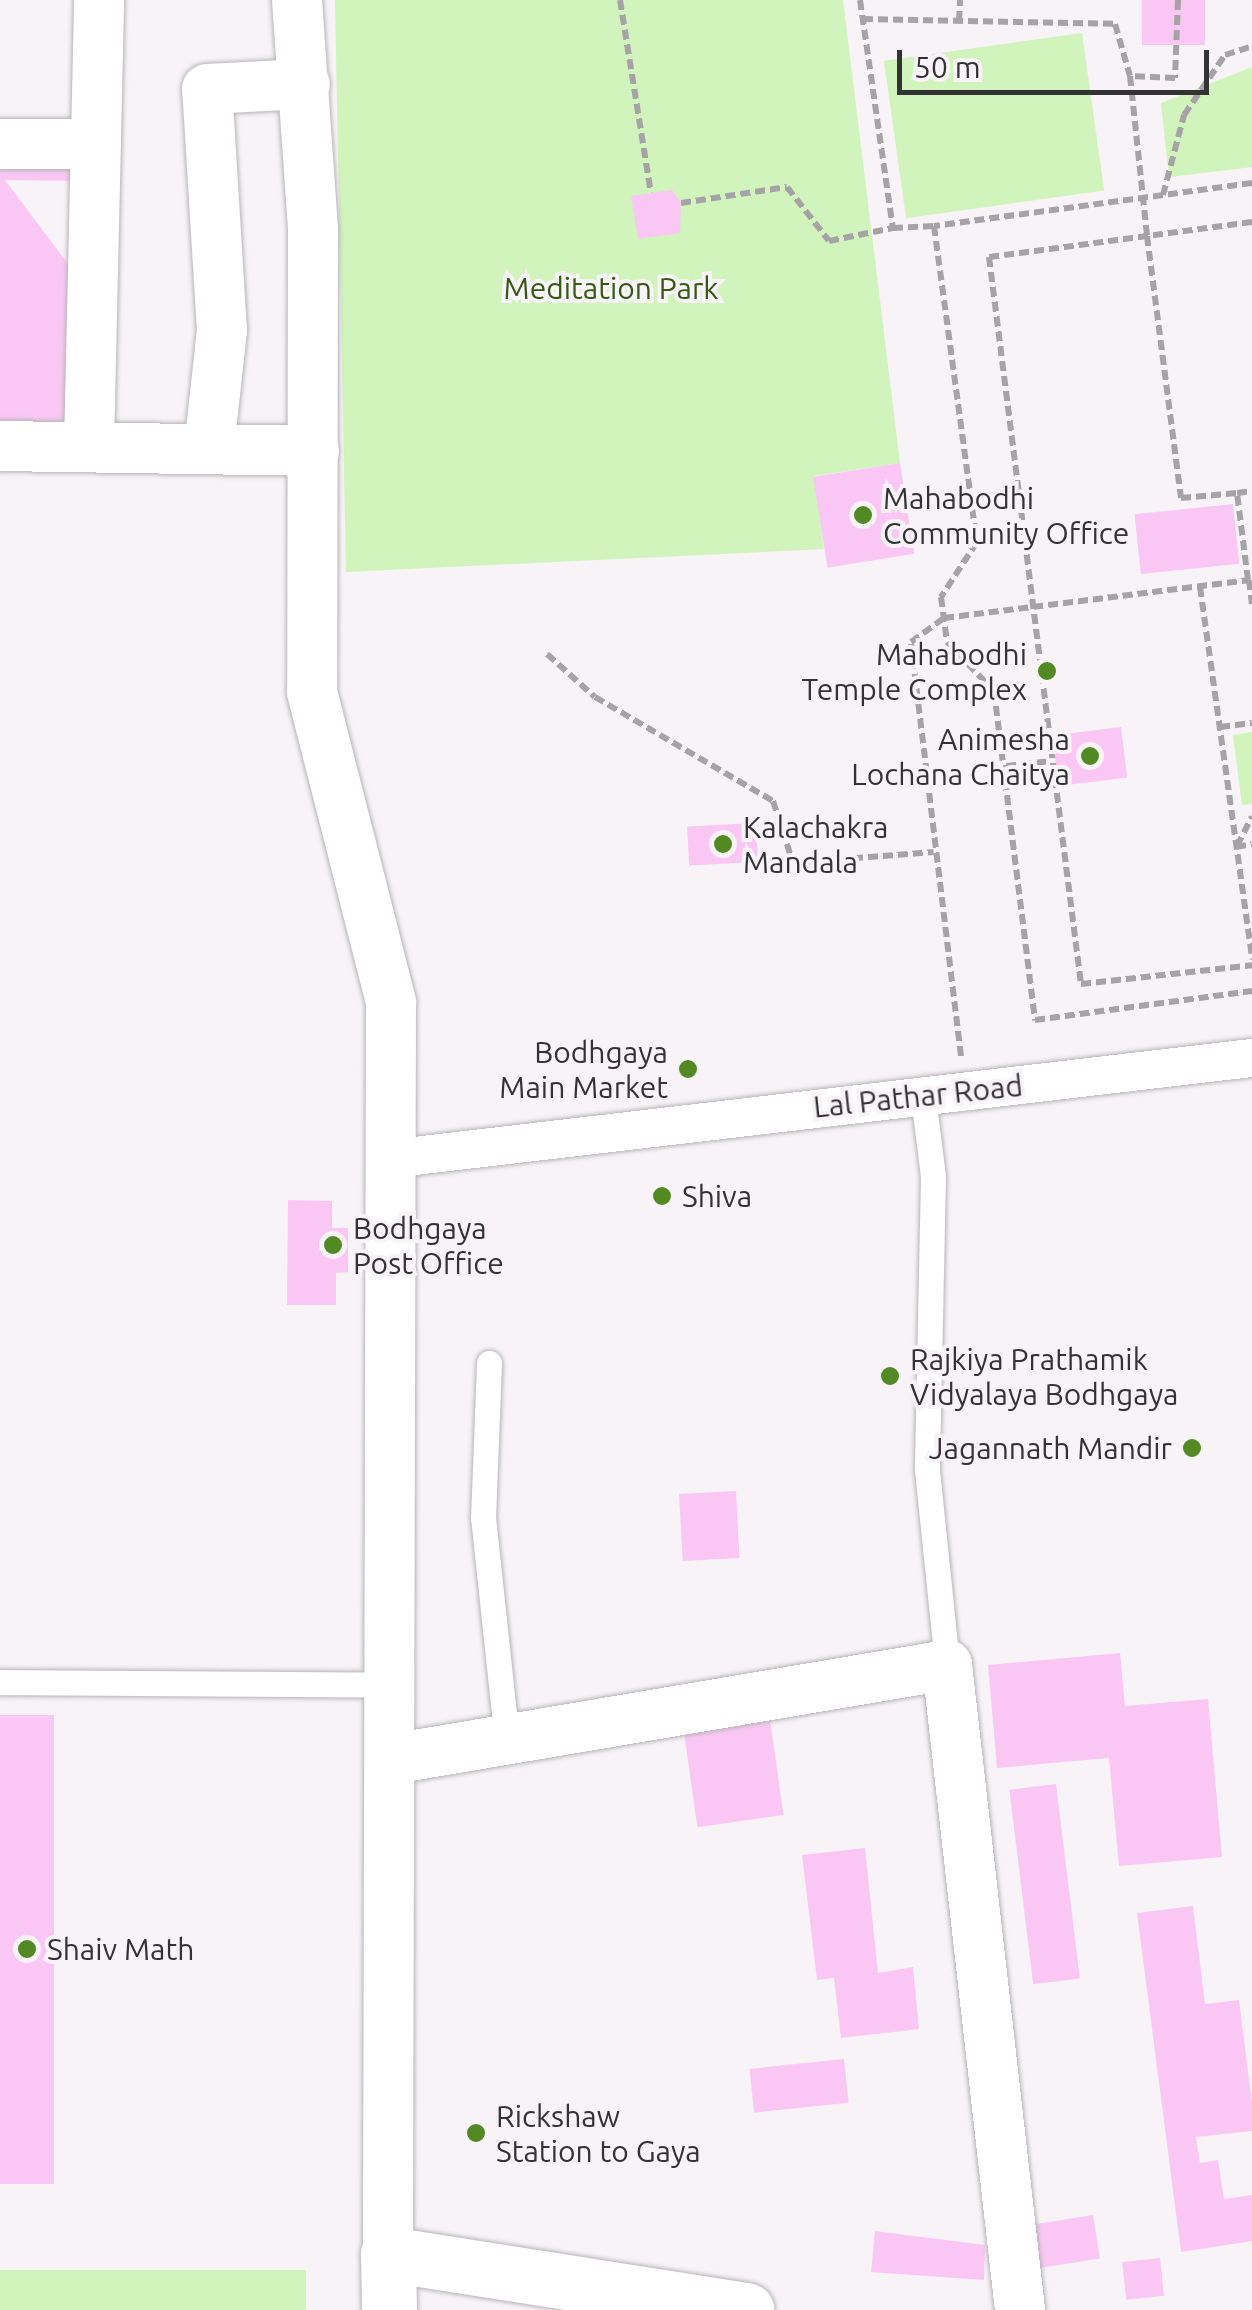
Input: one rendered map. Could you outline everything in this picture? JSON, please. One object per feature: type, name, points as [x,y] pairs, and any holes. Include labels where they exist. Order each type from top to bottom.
[{"type":"street","points":[[90,447],[99,0]]},
{"type":"street","points":[[298,0],[305,84],[314,451],[312,692],[391,1003],[389,2310]]},
{"type":"street","points":[[209,448],[222,331],[207,89],[305,84]]},
{"type":"street","points":[[0,144],[96,144]]},
{"type":"street","points":[[0,446],[314,451]]},
{"type":"street","name":"Lal Pathar Road","points":[[389,1159],[1252,1058]]},
{"type":"street","points":[[392,1759],[947,1665],[1020,2310]]},
{"type":"street","points":[[388,2254],[747,2310]]},
{"type":"lane","points":[[924,1097],[933,1176],[926,1470],[947,1665]]},
{"type":"lane","points":[[489,1363],[484,1517],[507,1742]]},
{"type":"lane","points":[[0,1682],[389,1684]]},
{"type":"path","points":[[620,0],[651,194]]},
{"type":"path","points":[[860,0],[893,228]]},
{"type":"path","points":[[959,22],[960,0]]},
{"type":"path","points":[[1130,76],[1175,78],[1178,0]]},
{"type":"path","points":[[863,19],[1115,24],[1130,76],[1181,498],[1252,491]]},
{"type":"path","points":[[1163,195],[1184,115],[1224,54],[1252,46]]},
{"type":"path","points":[[681,203],[787,186],[829,241],[893,228],[934,226],[1252,183]]},
{"type":"path","points":[[1200,587],[1252,962],[1082,984],[989,257],[1252,222]]},
{"type":"path","points":[[934,226],[976,542],[941,597],[947,642],[994,690],[1036,1020],[1252,991]]},
{"type":"path","points":[[1237,493],[1252,604]]},
{"type":"path","points":[[966,1092],[910,642],[944,618],[1248,580]]},
{"type":"path","points":[[546,654],[595,697],[773,801],[793,863],[934,852]]},
{"type":"path","points":[[1220,727],[1252,723]]},
{"type":"path","points":[[1006,766],[1052,761]]},
{"type":"path","points":[[1236,847],[1252,818]]},
{"type":"path","points":[[1236,847],[1252,844]]},
{"type":"green space","name":"Meditation Park","points":[[335,0],[843,0],[900,463],[814,476],[824,549],[346,572]]},
{"type":"green space","points":[[1082,33],[1104,190],[906,218],[884,61]]},
{"type":"green space","points":[[1252,67],[1252,167],[1169,177],[1161,103]]},
{"type":"green space","points":[[1252,732],[1252,804],[1242,805],[1233,735]]},
{"type":"green space","points":[[0,2270],[306,2270],[306,2310],[0,2310]]},
{"type":"building","points":[[1142,0],[1205,0],[1205,45],[1142,45]]},
{"type":"building","points":[[0,160],[81,160],[79,181],[5,180],[80,280],[77,426],[0,428]]},
{"type":"building","points":[[672,190],[681,203],[680,233],[638,239],[631,196]]},
{"type":"building","name":"Mahabodhi Community Office","points":[[900,463],[914,554],[827,568],[813,477]]},
{"type":"building","points":[[1233,504],[1239,564],[1141,574],[1135,514]]},
{"type":"building","name":"Animesha Lochana Chaitya","points":[[1121,727],[1127,778],[1059,786],[1053,735]]},
{"type":"building","name":"Kalachakra Mandala","points":[[756,823],[758,862],[689,866],[687,827]]},
{"type":"building","points":[[288,1200],[332,1201],[332,1228],[348,1228],[348,1272],[336,1273],[336,1305],[287,1305]]},
{"type":"building","points":[[736,1491],[740,1558],[683,1561],[679,1494]]},
{"type":"building","points":[[1120,1653],[1125,1706],[1208,1699],[1222,1857],[1119,1866],[1109,1758],[997,1768],[988,1665]]},
{"type":"building","name":"Shaiv Math","points":[[0,1715],[54,1715],[54,2184],[0,2184]]},
{"type":"building","points":[[770,1719],[783,1815],[697,1827],[684,1731]]},
{"type":"building","points":[[1056,1784],[1080,1979],[1033,1984],[1009,1790]]},
{"type":"building","points":[[865,1848],[878,1973],[913,1967],[919,2029],[841,2038],[834,1978],[817,1980],[802,1855]]},
{"type":"building","points":[[1193,1906],[1205,2004],[1239,2000],[1252,2103],[1252,2131],[1196,2137],[1200,2163],[1218,2160],[1224,2199],[1252,2195],[1252,2241],[1181,2252],[1137,1913]]},
{"type":"building","points":[[844,2059],[849,2103],[754,2113],[750,2069]]},
{"type":"building","points":[[1093,2215],[1100,2258],[1037,2268],[1030,2225]]},
{"type":"building","points":[[875,2231],[985,2245],[984,2280],[871,2272]]},
{"type":"building","points":[[1160,2258],[1164,2296],[1126,2300],[1122,2262]]},
{"type":"place","name":"Mahabodhi Community Office","points":[[863,515]]},
{"type":"place","name":"Mahabodhi Temple Complex","points":[[1047,671]]},
{"type":"place","name":"Animesha Lochana Chaitya","points":[[1090,756]]},
{"type":"place","name":"Kalachakra Mandala","points":[[723,844]]},
{"type":"place","name":"Bodhgaya Main Market","points":[[688,1069]]},
{"type":"place","name":"Shiva","points":[[662,1196]]},
{"type":"place","name":"Bodhgaya Post Office","points":[[333,1245]]},
{"type":"place","name":"Rajkiya Prathamik Vidyalaya Bodhgaya","points":[[890,1376]]},
{"type":"place","name":"Jagannath Mandir","points":[[1192,1448]]},
{"type":"place","name":"Shaiv Math","points":[[27,1949]]},
{"type":"place","name":"Rickshaw Station to Gaya","points":[[476,2133]]}]
